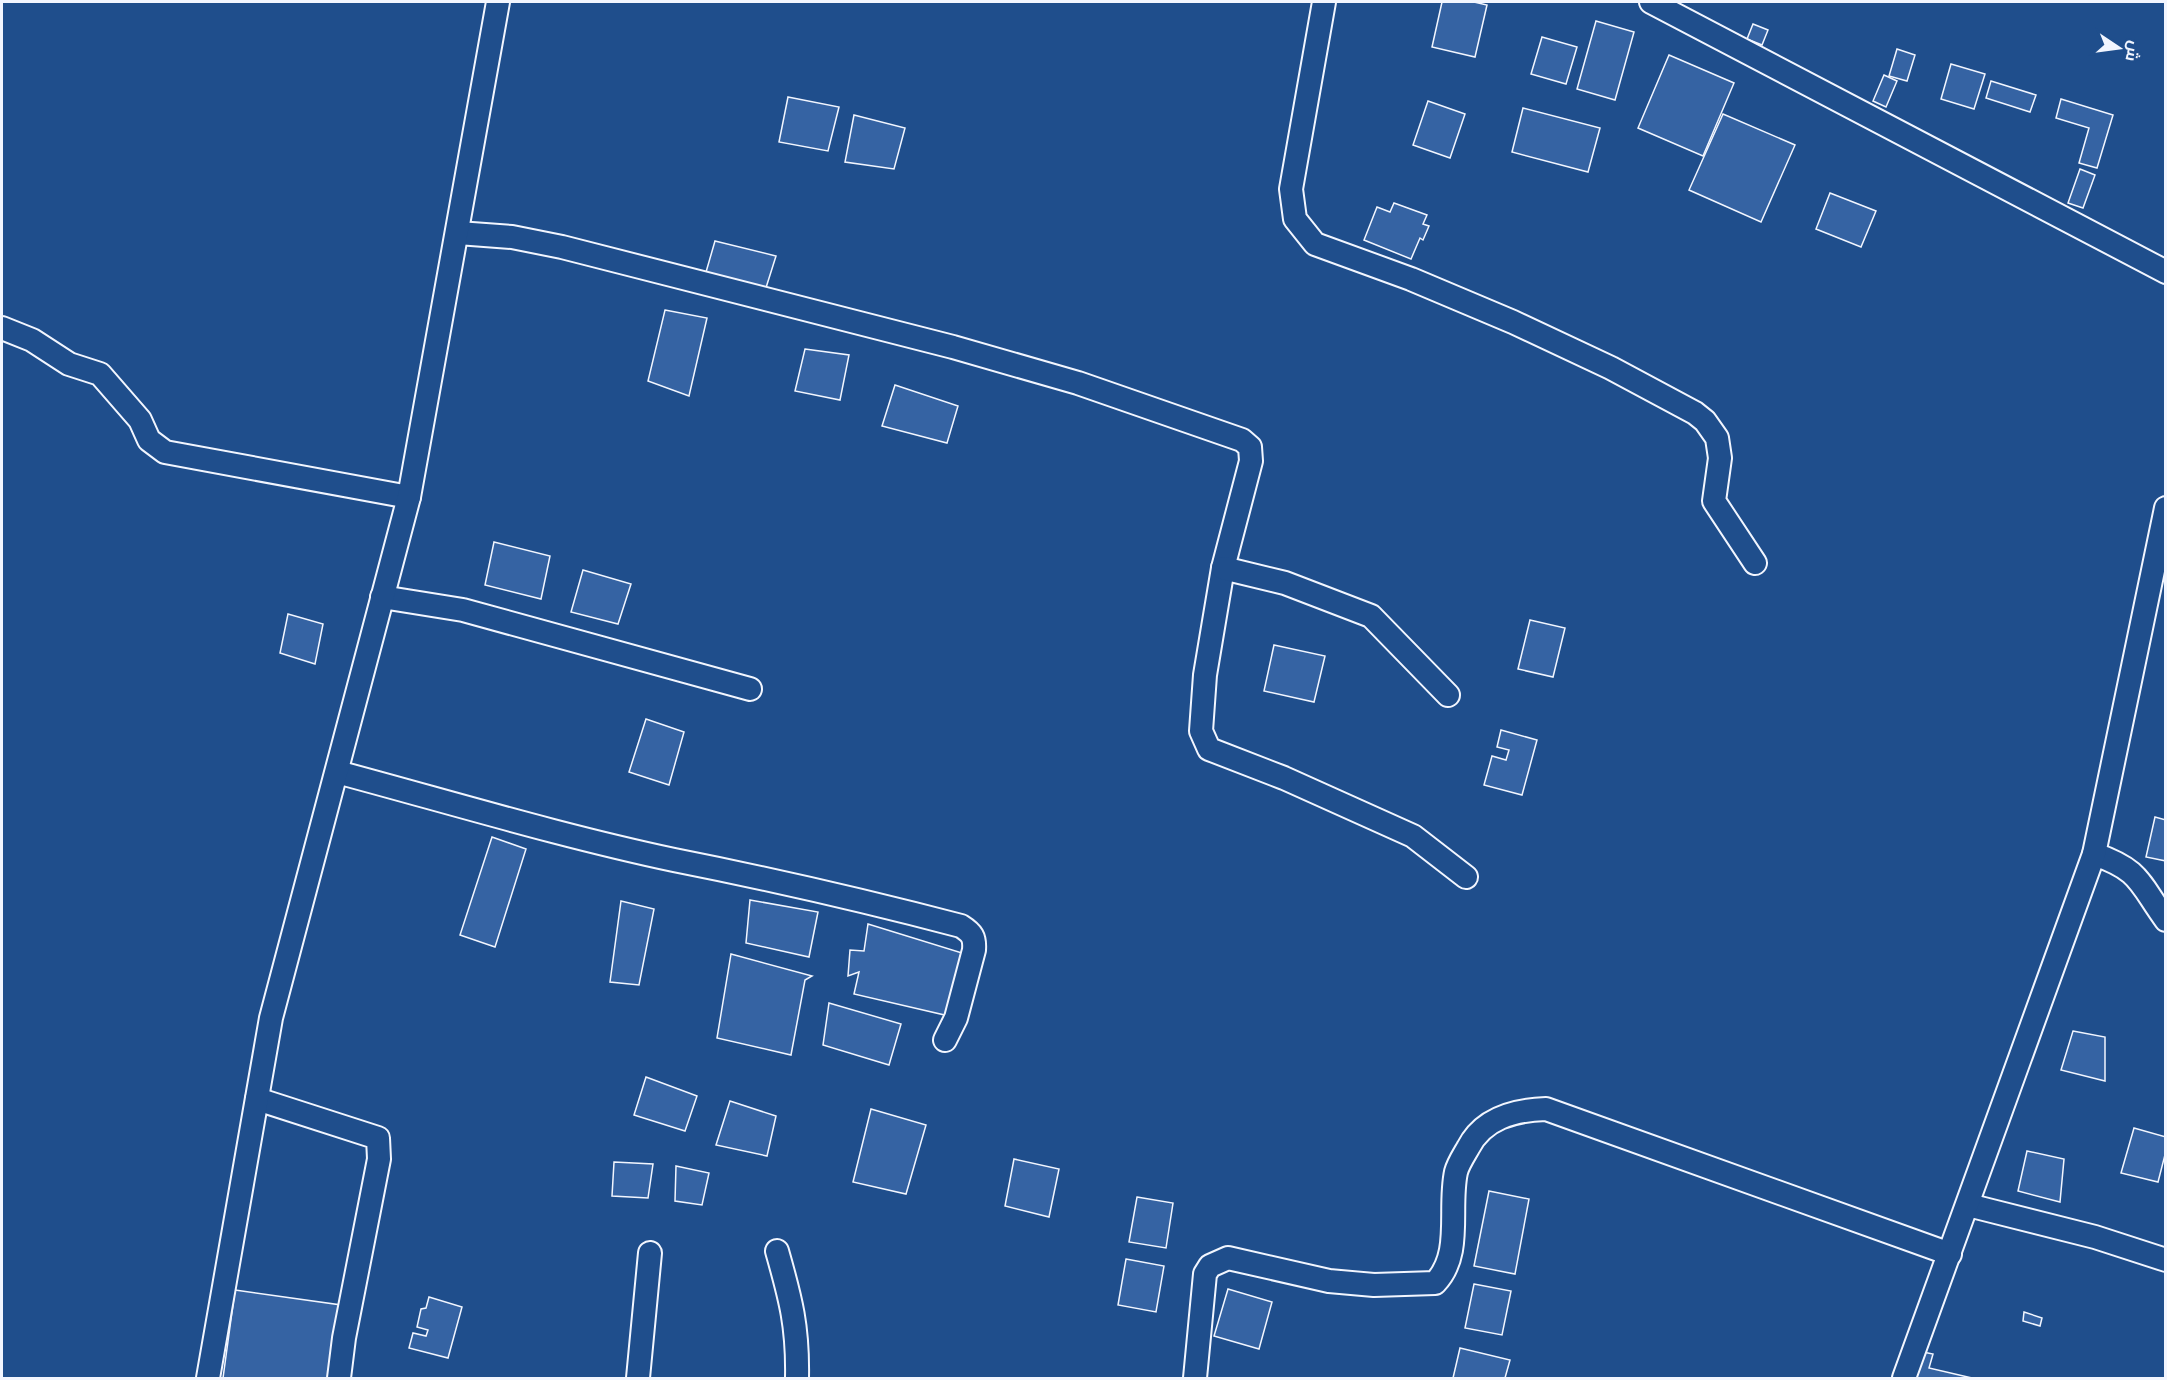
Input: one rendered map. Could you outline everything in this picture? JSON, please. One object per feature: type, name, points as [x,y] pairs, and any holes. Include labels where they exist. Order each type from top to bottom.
[{"type":"street","points":[[208,1378],[271,1018],[409,497],[498,2]]},
{"type":"street","points":[[1324,2],[1291,189],[1295,219],[1315,244],[1411,279],[1513,322],[1611,368],[1700,417],[1717,438],[1720,458],[1714,501],[1755,563]]},
{"type":"street","points":[[1651,2],[2166,272]]},
{"type":"street","points":[[458,233],[512,237],[562,247],[952,347],[1078,384],[1242,440],[1250,447],[1251,461],[1223,568],[1204,675],[1201,731],[1209,749],[1284,778],[1413,836],[1466,877]]},
{"type":"street","points":[[2,328],[32,340],[69,364],[100,374],[140,420],[149,440],[165,452],[409,497]]},
{"type":"street","points":[[1904,1378],[2094,854],[2166,508]]},
{"type":"street","points":[[1223,568],[1285,583],[1371,616],[1448,695]]},
{"type":"street","points":[[382,597],[463,610],[750,689]]},
{"type":"street","points":[[337,772],[549,830],[746,873],[961,926],[972,933],[975,941],[974,950],[956,1018],[945,1040]]},
{"type":"street","points":[[2094,854],[2119,862],[2131,870],[2166,920]]},
{"type":"street","points":[[257,1099],[378,1138],[379,1159],[344,1338],[339,1378]]},
{"type":"street","points":[[1195,1378],[1205,1274],[1219,1261],[1228,1258],[1329,1281],[1374,1284],[1435,1283],[1446,1271],[1451,1249],[1456,1172],[1476,1132],[1497,1119],[1526,1110],[1546,1109],[1950,1254]]},
{"type":"street","points":[[1968,1205],[2096,1237],[2166,1260]]},
{"type":"street","points":[[777,1251],[794,1309],[797,1378]]},
{"type":"street","points":[[638,1378],[650,1253]]},
{"type":"building","points":[[1442,2],[1474,2],[1487,5],[1475,57],[1432,47]]},
{"type":"building","points":[[1596,21],[1634,32],[1615,100],[1577,89]]},
{"type":"building","points":[[1753,24],[1768,30],[1762,45],[1747,39]]},
{"type":"building","points":[[1542,37],[1577,47],[1566,84],[1531,74]]},
{"type":"building","points":[[1897,49],[1915,55],[1907,81],[1889,76]]},
{"type":"building","points":[[1669,55],[1734,83],[1703,156],[1638,128]]},
{"type":"building","points":[[1951,64],[1985,74],[1974,109],[1941,99]]},
{"type":"building","points":[[1884,75],[1897,81],[1886,107],[1873,101]]},
{"type":"building","points":[[1991,81],[2036,95],[2030,112],[1986,98]]},
{"type":"building","points":[[788,97],[839,107],[828,151],[779,142]]},
{"type":"building","points":[[2061,99],[2113,115],[2097,168],[2079,163],[2089,128],[2056,118]]},
{"type":"building","points":[[1428,101],[1465,114],[1450,158],[1413,145]]},
{"type":"building","points":[[1523,108],[1600,128],[1588,172],[1512,152]]},
{"type":"building","points":[[1723,114],[1795,145],[1761,222],[1689,190]]},
{"type":"building","points":[[854,115],[905,128],[894,169],[845,162]]},
{"type":"building","points":[[2080,169],[2095,175],[2083,208],[2068,203]]},
{"type":"building","points":[[1830,193],[1876,211],[1861,247],[1816,229]]},
{"type":"building","points":[[1394,203],[1427,215],[1423,224],[1429,226],[1423,240],[1420,238],[1411,259],[1364,240],[1377,207],[1390,212]]},
{"type":"building","points":[[715,241],[776,256],[764,294],[704,279]]},
{"type":"building","points":[[665,310],[707,318],[689,396],[648,381]]},
{"type":"building","points":[[805,349],[849,355],[840,400],[795,391]]},
{"type":"building","points":[[895,385],[958,406],[947,443],[882,426]]},
{"type":"building","points":[[494,542],[550,556],[541,599],[485,585]]},
{"type":"building","points":[[583,570],[631,584],[618,624],[571,612]]},
{"type":"building","points":[[288,614],[323,624],[315,664],[280,653]]},
{"type":"building","points":[[1530,620],[1565,628],[1553,677],[1518,669]]},
{"type":"building","points":[[1274,645],[1325,656],[1314,702],[1264,691]]},
{"type":"building","points":[[646,719],[684,732],[669,785],[629,772]]},
{"type":"building","points":[[1501,730],[1537,740],[1522,795],[1484,785],[1492,756],[1506,760],[1509,750],[1497,747]]},
{"type":"building","points":[[2155,817],[2166,820],[2166,861],[2146,857]]},
{"type":"building","points":[[492,837],[526,849],[495,947],[460,935]]},
{"type":"building","points":[[750,900],[818,912],[809,957],[746,943]]},
{"type":"building","points":[[621,901],[654,909],[639,985],[610,982]]},
{"type":"building","points":[[868,924],[962,953],[949,1016],[854,994],[859,972],[848,976],[850,950],[864,951]]},
{"type":"building","points":[[731,954],[812,976],[805,980],[791,1055],[717,1038]]},
{"type":"building","points":[[829,1003],[901,1024],[889,1065],[823,1045]]},
{"type":"building","points":[[2073,1031],[2105,1037],[2105,1081],[2061,1070]]},
{"type":"building","points":[[646,1077],[697,1096],[685,1131],[634,1115]]},
{"type":"building","points":[[730,1101],[776,1116],[767,1156],[716,1145]]},
{"type":"building","points":[[871,1109],[926,1125],[906,1194],[853,1182]]},
{"type":"building","points":[[2134,1128],[2166,1137],[2166,1151],[2158,1182],[2121,1173]]},
{"type":"building","points":[[2027,1151],[2064,1159],[2060,1202],[2018,1191]]},
{"type":"building","points":[[1014,1159],[1059,1169],[1049,1217],[1005,1206]]},
{"type":"building","points":[[614,1162],[653,1164],[648,1198],[612,1196]]},
{"type":"building","points":[[676,1166],[709,1173],[702,1205],[675,1201]]},
{"type":"building","points":[[1489,1191],[1529,1199],[1515,1274],[1474,1266]]},
{"type":"building","points":[[1137,1197],[1173,1203],[1166,1248],[1129,1242]]},
{"type":"building","points":[[1126,1259],[1164,1266],[1156,1312],[1118,1305]]},
{"type":"building","points":[[1474,1284],[1511,1291],[1502,1335],[1465,1328]]},
{"type":"building","points":[[1228,1289],[1272,1302],[1259,1349],[1214,1336]]},
{"type":"building","points":[[235,1290],[341,1305],[331,1378],[223,1378]]},
{"type":"building","points":[[429,1297],[462,1307],[448,1358],[409,1348],[413,1333],[426,1336],[428,1330],[417,1327],[421,1309],[426,1308]]},
{"type":"building","points":[[2024,1312],[2042,1318],[2040,1326],[2023,1321]]},
{"type":"building","points":[[1460,1348],[1510,1360],[1505,1378],[1453,1378]]},
{"type":"building","points":[[1923,1352],[1933,1354],[1929,1368],[1972,1378],[1914,1378]]}]
